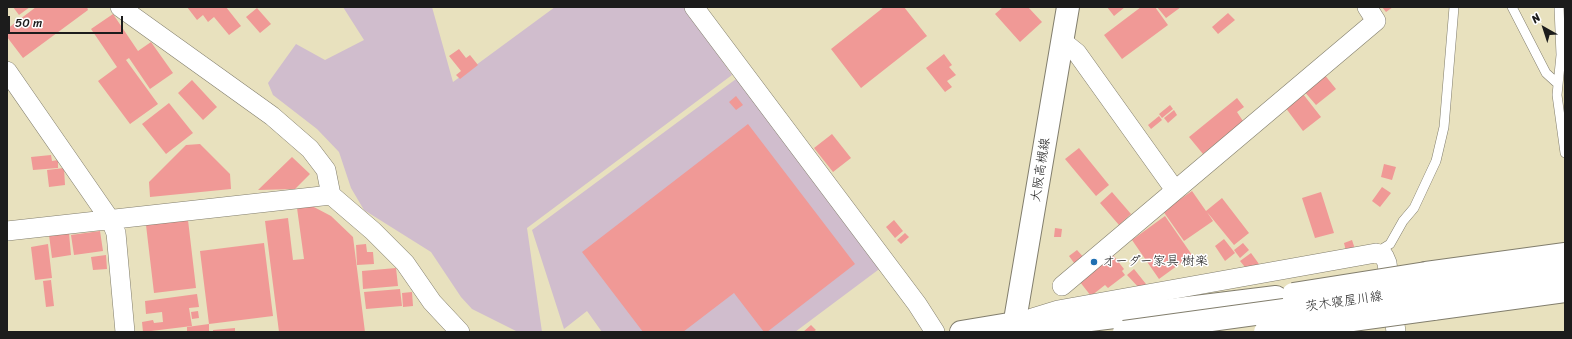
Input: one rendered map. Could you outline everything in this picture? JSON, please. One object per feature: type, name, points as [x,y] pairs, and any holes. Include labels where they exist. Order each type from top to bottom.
[{"type":"main road","name":"大阪高槻線","points":[[1014,328],[1068,7]]},
{"type":"main road","points":[[1532,285],[1565,254]]},
{"type":"main road","points":[[961,332],[1082,321],[1276,297],[1432,299],[1532,285],[1565,272]]},
{"type":"main road","points":[[1532,285],[1565,305]]},
{"type":"main road","points":[[1377,332],[1432,299],[1532,285],[1565,290]]},
{"type":"main road","name":"茨木寝屋川線","points":[[1124,332],[1432,299]]},
{"type":"main road","name":"茨木寝屋川線","points":[[1265,332],[1432,299]]},
{"type":"street","points":[[120,7],[272,116],[310,149],[326,170],[331,195],[405,263],[432,302],[460,332]]},
{"type":"street","points":[[694,7],[917,304],[935,332]]},
{"type":"street","points":[[1062,286],[1376,22],[1367,7]]},
{"type":"street","points":[[1062,41],[1078,53],[1175,190]]},
{"type":"street","points":[[7,71],[111,221],[116,233],[125,332]]},
{"type":"street","points":[[7,231],[111,221],[331,195]]},
{"type":"street","points":[[1014,328],[1058,310],[1376,253],[1384,256],[1387,263],[1396,332]]},
{"type":"lane","points":[[1376,253],[1390,244],[1403,221],[1414,208],[1436,161],[1444,127],[1454,7]]},
{"type":"lane","points":[[1512,7],[1546,73],[1558,84]]},
{"type":"lane","points":[[1559,7],[1562,55],[1557,95],[1565,153]]},
{"type":"shaded area","points":[[343,7],[432,7],[453,82],[555,7],[685,7],[732,75],[527,228],[542,332],[518,332],[472,309],[461,297],[431,252],[364,210],[351,188],[339,152],[317,129],[273,95],[268,83],[296,44],[325,60],[364,40]]},
{"type":"shaded area","points":[[736,79],[882,267],[795,332],[602,332],[587,311],[564,329],[532,230]]},
{"type":"building","points":[[13,7],[30,7],[19,15]]},
{"type":"building","points":[[36,7],[87,7],[88,10],[23,58],[7,37],[7,29]]},
{"type":"building","points":[[187,7],[226,7],[241,26],[229,35],[214,17],[208,22],[203,15],[197,20]]},
{"type":"building","points":[[884,7],[904,7],[927,36],[861,88],[831,49]]},
{"type":"building","points":[[1003,7],[1028,7],[1042,22],[1020,42],[995,14]]},
{"type":"building","points":[[1107,7],[1125,7],[1114,16]]},
{"type":"building","points":[[1141,7],[1155,7],[1168,25],[1122,59],[1104,35]]},
{"type":"building","points":[[1157,7],[1181,7],[1166,18]]},
{"type":"building","points":[[1382,7],[1393,7],[1386,12]]},
{"type":"building","points":[[257,8],[271,24],[260,33],[246,17]]},
{"type":"building","points":[[1228,13],[1235,20],[1218,34],[1212,27]]},
{"type":"building","points":[[113,14],[138,51],[151,42],[173,73],[150,89],[129,58],[126,60],[158,104],[130,124],[98,81],[117,67],[91,29]]},
{"type":"building","points":[[459,49],[466,58],[470,55],[478,65],[460,79],[456,75],[461,71],[449,56]]},
{"type":"building","points":[[944,54],[952,65],[949,67],[956,75],[947,81],[952,87],[945,92],[926,68]]},
{"type":"building","points":[[1324,74],[1336,89],[1316,105],[1303,90]]},
{"type":"building","points":[[192,80],[217,107],[203,120],[178,93]]},
{"type":"building","points":[[1303,94],[1321,117],[1303,131],[1285,107]]},
{"type":"building","points":[[736,96],[743,105],[736,110],[729,102]]},
{"type":"building","points":[[1237,98],[1244,107],[1237,112],[1243,121],[1203,154],[1189,137]]},
{"type":"building","points":[[169,103],[193,133],[166,154],[142,124]]},
{"type":"building","points":[[1170,105],[1173,109],[1162,118],[1159,114]]},
{"type":"building","points":[[1174,110],[1177,115],[1168,123],[1164,118]]},
{"type":"building","points":[[1159,116],[1162,120],[1151,129],[1148,125]]},
{"type":"building","points":[[748,124],[855,264],[767,332],[764,332],[734,293],[683,332],[643,332],[582,252]]},
{"type":"building","points":[[832,134],[851,158],[833,172],[814,148]]},
{"type":"building","points":[[200,144],[230,174],[231,189],[150,197],[149,182],[186,145]]},
{"type":"building","points":[[1079,148],[1109,185],[1096,196],[1065,159]]},
{"type":"building","points":[[51,155],[52,161],[58,160],[58,168],[33,170],[31,157]]},
{"type":"building","points":[[292,157],[310,174],[295,189],[258,190]]},
{"type":"building","points":[[1384,164],[1396,167],[1392,180],[1381,177]]},
{"type":"building","points":[[64,168],[65,185],[49,187],[47,170]]},
{"type":"building","points":[[1382,187],[1391,193],[1380,207],[1372,201]]},
{"type":"building","points":[[1192,191],[1206,211],[1222,198],[1249,233],[1234,245],[1207,212],[1213,221],[1184,241],[1163,211]]},
{"type":"building","points":[[1112,192],[1131,214],[1119,225],[1100,203]]},
{"type":"building","points":[[1321,192],[1334,233],[1315,238],[1302,198]]},
{"type":"building","points":[[312,206],[331,216],[353,237],[365,332],[279,332],[265,221],[288,218],[293,260],[304,259],[297,208]]},
{"type":"building","points":[[1165,216],[1192,255],[1159,279],[1132,240]]},
{"type":"building","points":[[188,220],[196,288],[154,293],[146,225]]},
{"type":"building","points":[[894,220],[903,231],[895,238],[886,227]]},
{"type":"building","points":[[1055,228],[1062,229],[1061,237],[1054,237]]},
{"type":"building","points":[[100,231],[103,251],[74,255],[71,235]]},
{"type":"building","points":[[69,233],[71,255],[52,258],[49,235]]},
{"type":"building","points":[[905,233],[909,237],[901,244],[897,240]]},
{"type":"building","points":[[1224,239],[1235,253],[1225,261],[1215,246]]},
{"type":"building","points":[[1352,240],[1356,252],[1347,255],[1344,243]]},
{"type":"building","points":[[264,243],[273,316],[209,324],[200,251]]},
{"type":"building","points":[[1243,243],[1249,250],[1240,258],[1234,250]]},
{"type":"building","points":[[48,244],[52,278],[35,280],[31,247]]},
{"type":"building","points":[[366,244],[367,252],[373,252],[374,264],[357,265],[356,245]]},
{"type":"building","points":[[1077,250],[1086,260],[1077,267],[1069,256]]},
{"type":"building","points":[[1251,253],[1259,264],[1249,272],[1240,261]]},
{"type":"building","points":[[106,255],[107,269],[93,270],[91,257]]},
{"type":"building","points":[[1113,255],[1124,269],[1122,271],[1125,275],[1108,288],[1105,285],[1091,296],[1080,282]]},
{"type":"building","points":[[396,268],[398,286],[363,289],[362,271]]},
{"type":"building","points":[[1134,269],[1146,284],[1140,289],[1127,275]]},
{"type":"building","points":[[51,280],[54,306],[46,307],[43,281]]},
{"type":"building","points":[[400,289],[402,306],[366,309],[364,292]]},
{"type":"building","points":[[412,292],[413,306],[403,307],[402,293]]},
{"type":"building","points":[[197,294],[199,307],[189,308],[192,326],[143,332],[142,322],[153,320],[154,323],[163,322],[162,312],[146,314],[145,301]]},
{"type":"building","points":[[198,311],[199,318],[192,319],[191,312]]},
{"type":"building","points":[[209,324],[209,332],[187,332],[187,327]]},
{"type":"building","points":[[811,325],[816,330],[813,332],[803,332]]},
{"type":"building","points":[[235,328],[235,332],[213,332],[213,330]]},
{"type":"place","name":"オーダー家具 樹楽","points":[[1094,262]]}]
